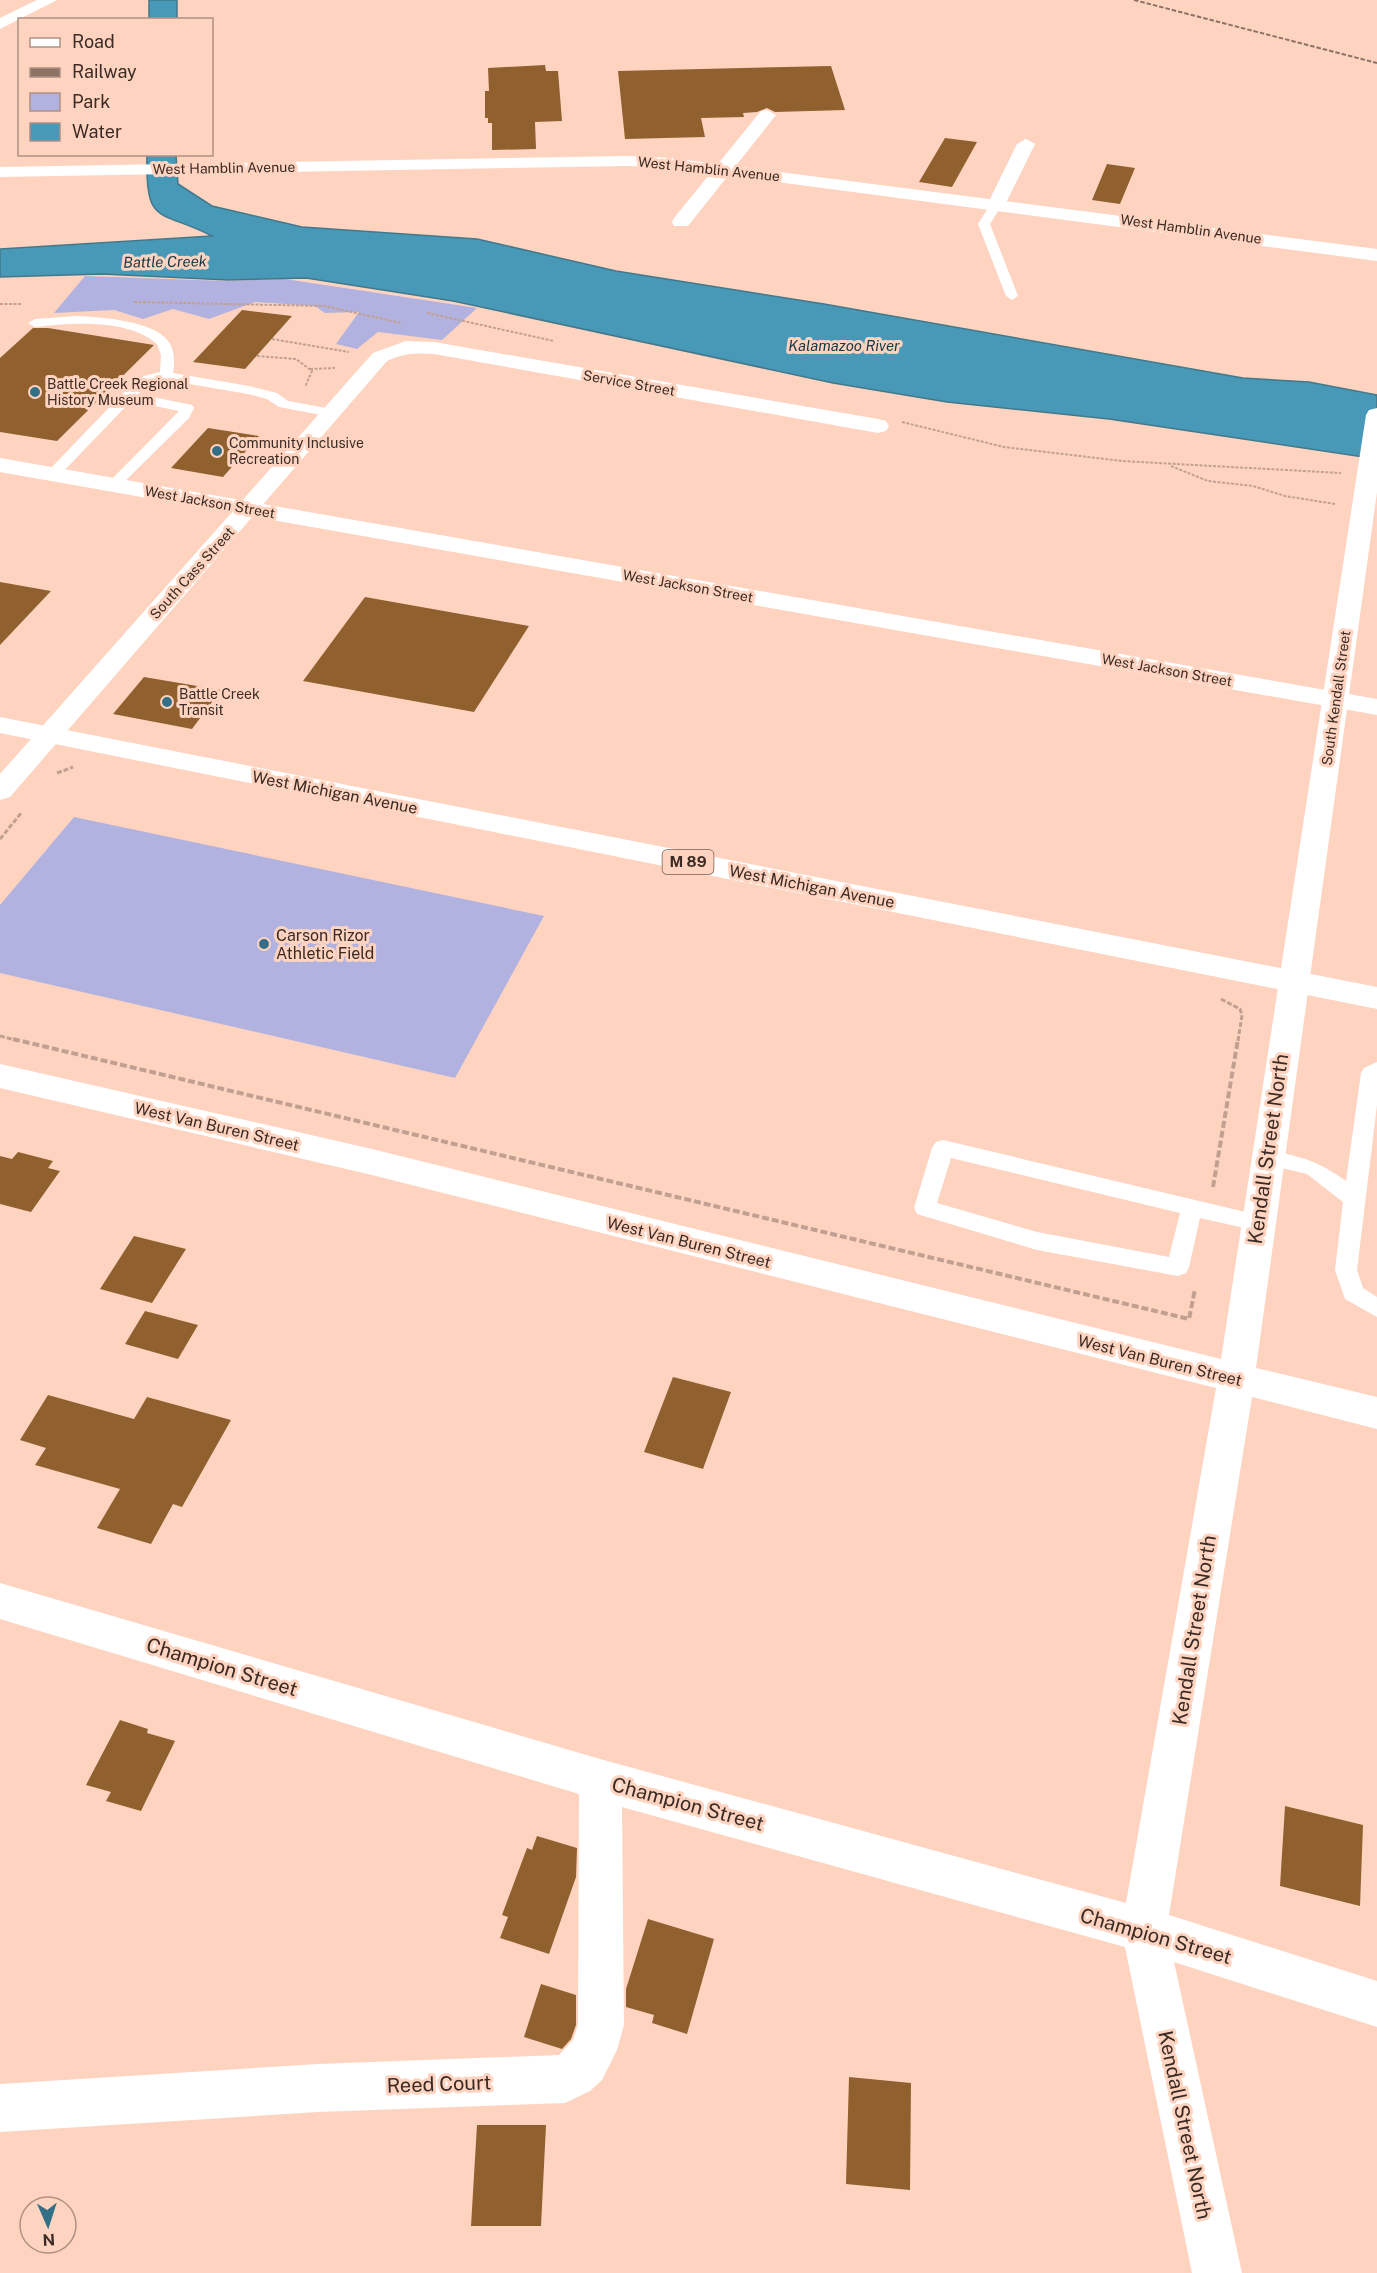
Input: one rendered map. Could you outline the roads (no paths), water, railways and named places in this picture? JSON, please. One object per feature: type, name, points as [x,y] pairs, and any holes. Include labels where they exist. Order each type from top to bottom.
[{"type":"main road","points":[[0,24],[49,0]]},
{"type":"main road","points":[[681,222],[767,115]]},
{"type":"main road","points":[[997,203],[1026,144]]},
{"type":"main road","name":"West Hamblin Avenue","points":[[0,172],[627,161],[671,163],[997,203],[1377,255]]},
{"type":"main road","name":"Service Street","points":[[380,357],[396,349],[414,346],[434,348],[878,426]]},
{"type":"main road","name":"South Cass Street","points":[[0,790],[249,510],[380,357]]},
{"type":"main road","name":"South Kendall Street","points":[[1292,982],[1377,415]]},
{"type":"main road","name":"West Jackson Street","points":[[0,465],[1377,706]]},
{"type":"main road","name":"West Michigan Avenue","points":[[0,725],[1377,998]]},
{"type":"main road","name":"Kendall Street North","points":[[1217,2273],[1144,1930],[1236,1379],[1292,982]]},
{"type":"main road","name":"West Van Buren Street","points":[[0,1076],[372,1162],[1377,1413]]},
{"type":"main road","name":"Champion Street","points":[[0,1600],[600,1780],[1144,1930],[1377,2004]]},
{"type":"main road","name":"Reed Court","points":[[0,2108],[318,2088],[565,2079],[575,2074],[592,2055],[601,2025],[600,1780]]},
{"type":"lane","points":[[997,203],[984,224],[1012,296]]},
{"type":"lane","points":[[35,323],[77,318],[110,321],[149,334],[164,344],[168,357],[166,376]]},
{"type":"lane","points":[[53,474],[128,396],[149,379],[166,376],[249,390],[272,396],[284,404],[332,413]]},
{"type":"lane","points":[[113,485],[184,415],[187,408],[128,396]]},
{"type":"lane","points":[[1377,1069],[1371,1073],[1353,1198],[1346,1270],[1353,1293],[1377,1308]]},
{"type":"lane","points":[[1200,1209],[1178,1266],[1037,1241],[925,1208],[943,1148],[1200,1209],[1258,1223]]},
{"type":"lane","points":[[1267,1156],[1313,1168],[1353,1198]]},
{"type":"water","points":[[149,0],[177,0],[177,18],[149,18]]},
{"type":"water","name":"Kalamazoo River","points":[[147,156],[176,156],[178,184],[212,206],[302,227],[477,239],[616,271],[824,304],[1243,378],[1309,382],[1377,395],[1377,459],[1109,419],[947,402],[833,383],[453,301],[306,278],[228,280],[102,274],[0,277],[0,249],[212,236],[159,212],[153,205],[149,194]]},
{"type":"railway","points":[[1134,0],[1377,63]]},
{"type":"place","name":"Battle Creek Regional History Museum","points":[[35,392]]},
{"type":"place","name":"Community Inclusive Recreation","points":[[217,451]]},
{"type":"place","name":"Battle Creek Transit","points":[[167,702]]},
{"type":"place","name":"Carson Rizor Athletic Field","points":[[264,944]]},
{"type":"water label","name":"Battle Creek","points":[[165,262]]}]
